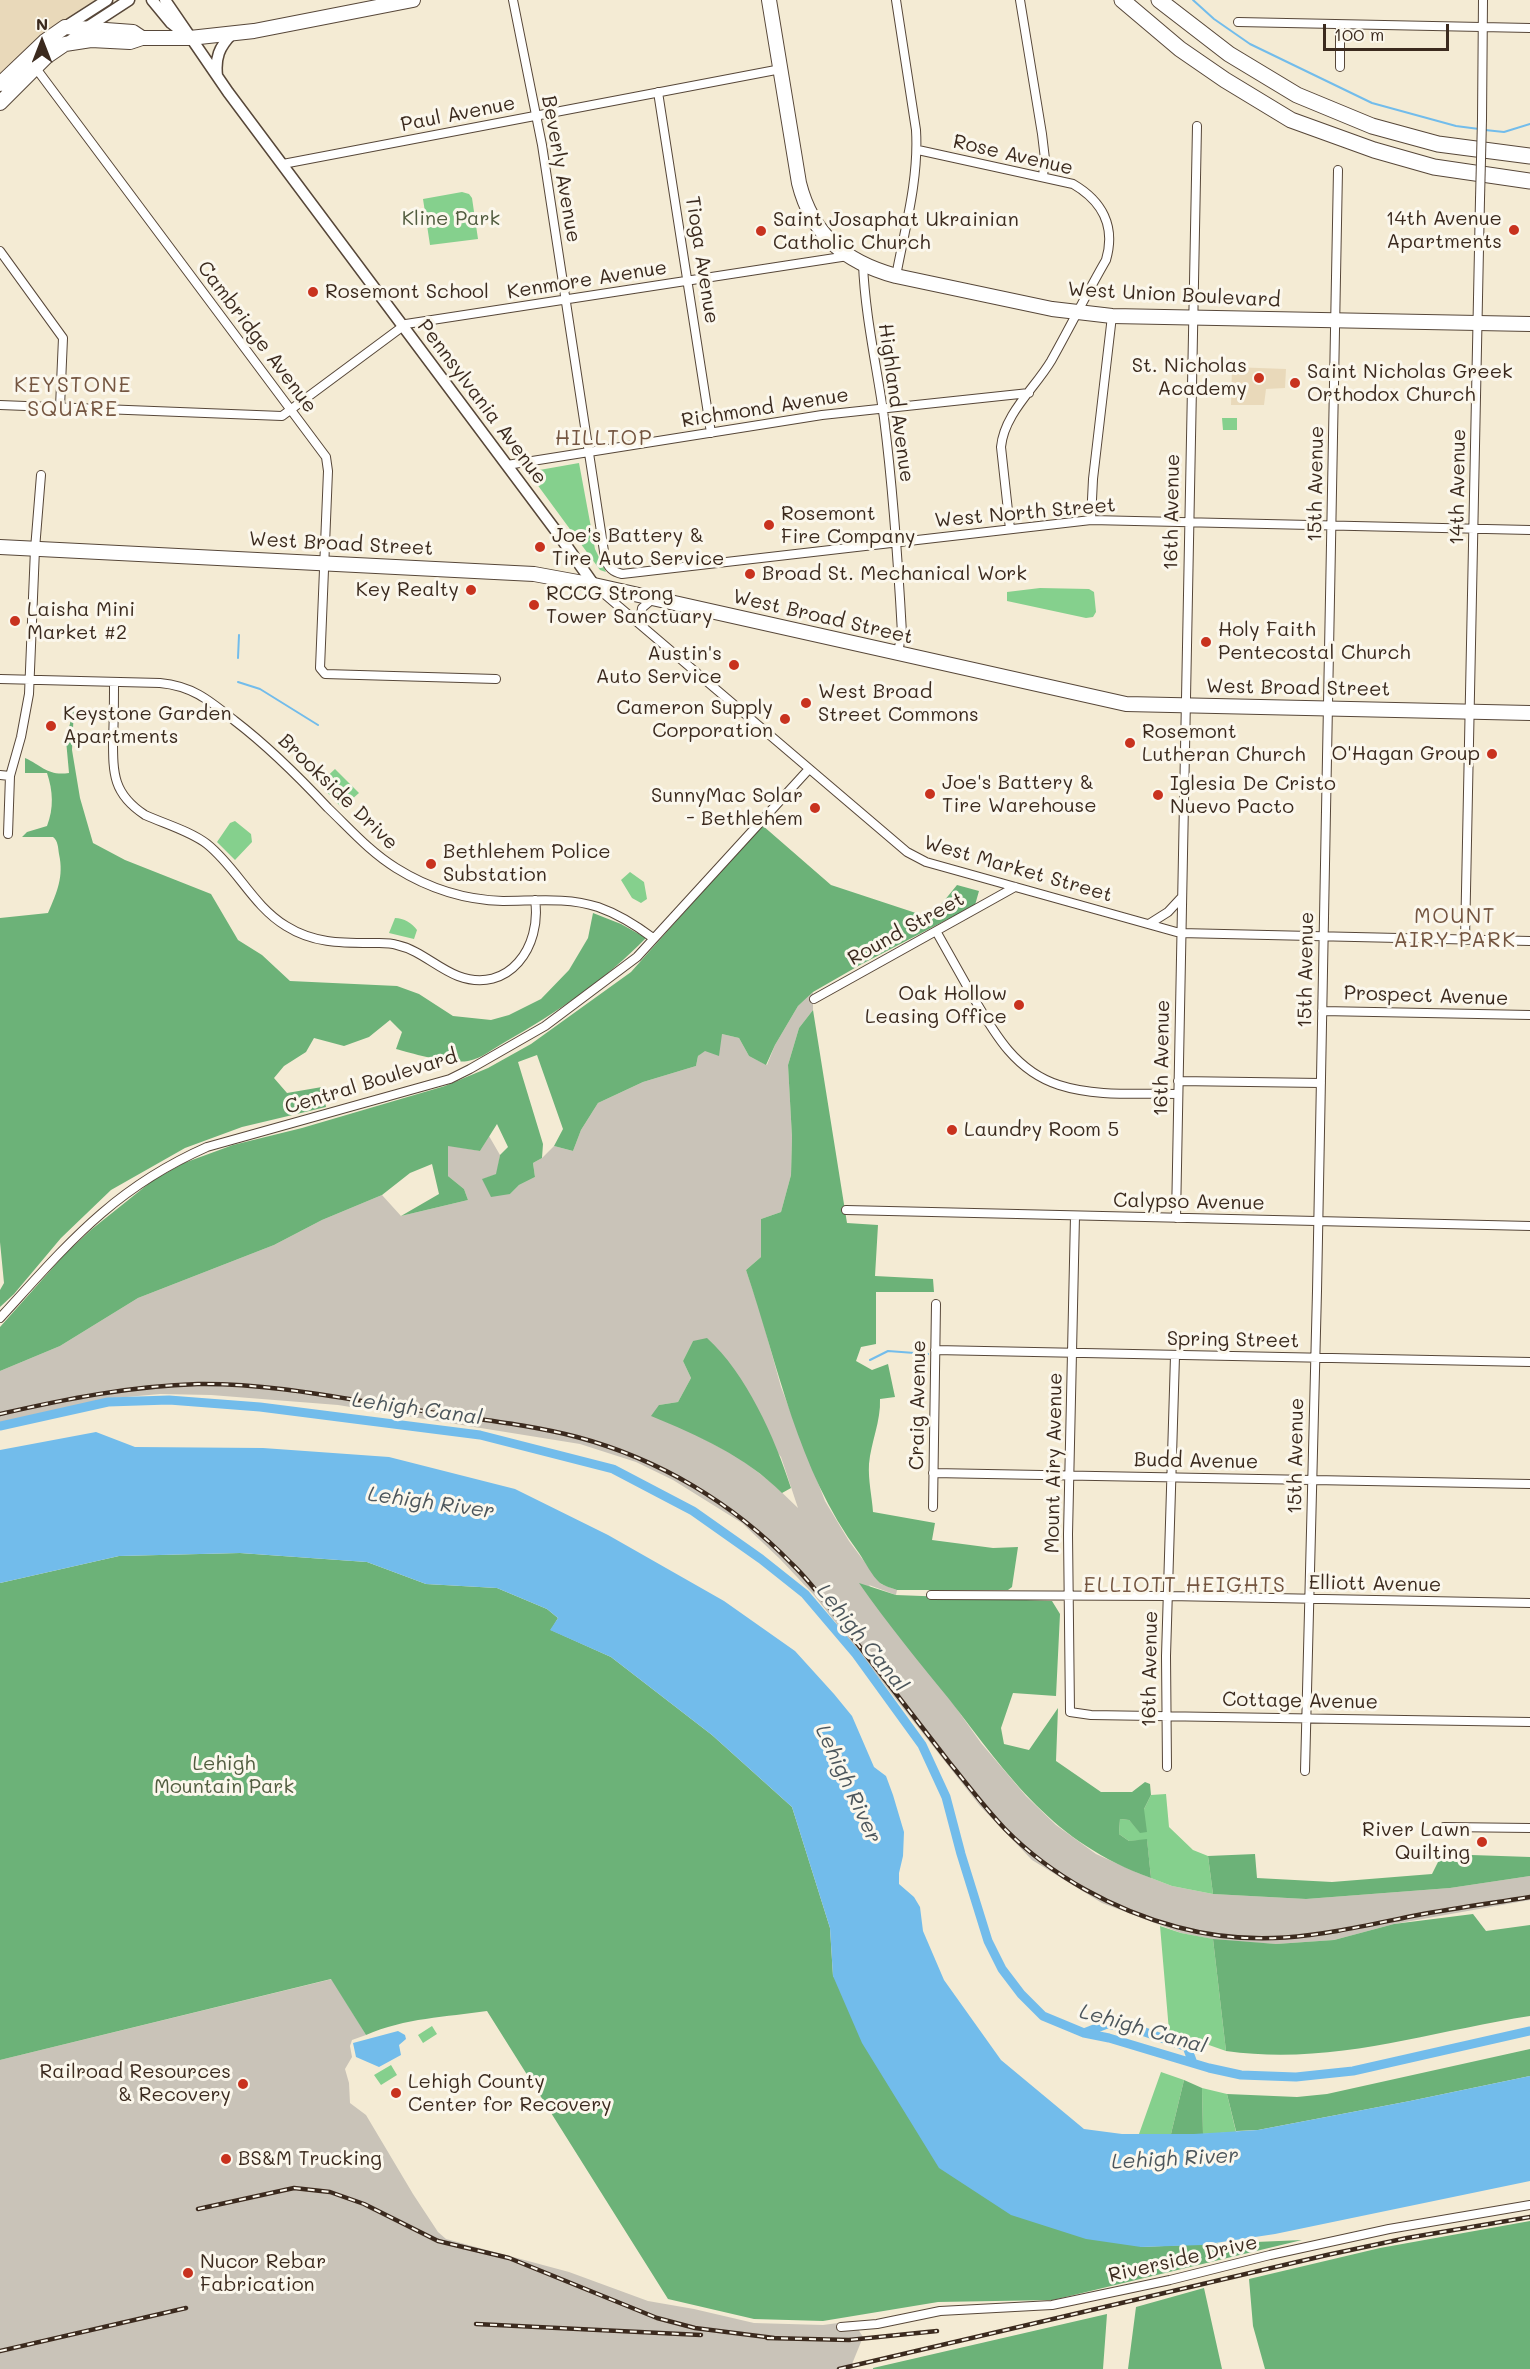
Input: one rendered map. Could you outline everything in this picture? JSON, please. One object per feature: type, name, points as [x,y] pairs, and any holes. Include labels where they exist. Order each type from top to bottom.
[{"type":"highway","points":[[1122,0],[1180,49],[1225,80],[1291,120],[1374,150],[1434,167],[1530,181]]},
{"type":"highway","points":[[1159,0],[1228,54],[1297,95],[1318,104],[1372,126],[1438,144],[1530,156]]},
{"type":"main road","points":[[0,103],[35,67],[65,44],[91,40],[130,42],[142,38],[190,38],[232,34],[413,0]]},
{"type":"main road","name":"West Union Boulevard","points":[[769,0],[799,183],[805,203],[819,230],[849,256],[863,264],[896,276],[1076,313],[1192,318],[1530,324]]},
{"type":"main road","points":[[0,84],[45,41],[65,27],[133,32],[142,38]]},
{"type":"main road","name":"West Broad Street","points":[[0,548],[534,574],[654,598],[1126,704],[1530,713]]},
{"type":"street","points":[[65,27],[107,0]]},
{"type":"street","points":[[65,44],[129,0]]},
{"type":"street","name":"Pennsylvania Avenue","points":[[152,0],[171,23],[190,38]]},
{"type":"street","name":"Pennsylvania Avenue","points":[[165,0],[217,77],[594,585]]},
{"type":"street","name":"Beverly Avenue","points":[[513,0],[536,116],[567,299],[605,558]]},
{"type":"street","points":[[896,0],[918,150],[910,207],[896,276]]},
{"type":"street","points":[[1020,0],[1042,134],[1045,159],[1043,176]]},
{"type":"street","name":"14th Avenue","points":[[1465,940],[1483,0]]},
{"type":"street","points":[[1238,22],[1530,28]]},
{"type":"street","points":[[1340,25],[1340,67]]},
{"type":"street","points":[[217,77],[217,56],[223,44],[232,34]]},
{"type":"street","name":"Cambridge Avenue","points":[[35,67],[323,451],[328,465],[320,668],[325,674],[496,679]]},
{"type":"street","name":"Paul Avenue","points":[[283,164],[781,69]]},
{"type":"street","name":"Tioga Avenue","points":[[658,92],[711,433]]},
{"type":"street","name":"16th Avenue","points":[[1176,1218],[1197,126]]},
{"type":"street","name":"Rose Avenue","points":[[918,150],[1062,180],[1083,190],[1100,206],[1108,222],[1110,243],[1106,260],[1050,362],[1015,412],[1001,443],[1010,528]]},
{"type":"street","name":"15th Avenue","points":[[1305,1771],[1321,1083],[1338,170]]},
{"type":"street","points":[[0,251],[63,338],[60,407]]},
{"type":"street","name":"Kenmore Avenue","points":[[0,405],[282,416],[403,326],[849,256]]},
{"type":"street","name":"Highland Avenue","points":[[863,264],[864,296],[882,409],[897,541],[902,633],[895,653]]},
{"type":"street","points":[[1092,520],[1093,479],[1112,316]]},
{"type":"street","name":"Richmond Avenue","points":[[507,465],[822,415],[1029,393]]},
{"type":"street","points":[[8,834],[10,776],[26,715],[40,475]]},
{"type":"street","name":"West North Street","points":[[605,558],[612,570],[622,574],[1092,520],[1530,530]]},
{"type":"street","name":"West Market Street","points":[[594,585],[907,852],[919,859],[1180,933],[1530,941]]},
{"type":"street","points":[[640,624],[642,608],[654,598]]},
{"type":"street","points":[[0,679],[114,683],[113,772],[122,793],[136,809],[206,843],[262,906],[278,921],[296,932],[335,943],[396,944],[408,948],[459,976],[469,979],[489,979],[507,972],[522,959],[530,947],[535,927],[535,900]]},
{"type":"street","name":"Brookside Drive","points":[[114,683],[160,683],[183,686],[200,694],[260,740],[366,846],[394,868],[428,885],[463,896],[502,901],[566,901],[599,908],[653,938]]},
{"type":"street","name":"Central Boulevard","points":[[0,1318],[87,1224],[152,1174],[207,1147],[427,1086],[470,1069],[545,1026],[637,957],[809,769]]},
{"type":"street","points":[[0,775],[10,776]]},
{"type":"street","name":"Round Street","points":[[814,999],[1015,887]]},
{"type":"street","points":[[1149,924],[1168,912],[1181,898]]},
{"type":"street","points":[[936,931],[996,1036],[1011,1054],[1032,1072],[1051,1082],[1075,1089],[1178,1094]]},
{"type":"street","name":"Prospect Avenue","points":[[1322,1011],[1530,1015]]},
{"type":"street","points":[[1178,1081],[1321,1083]]},
{"type":"street","name":"Calypso Avenue","points":[[846,1210],[1530,1226]]},
{"type":"street","name":"Mount Airy Avenue","points":[[1070,1712],[1068,1534],[1075,1215]]},
{"type":"street","name":"Craig Avenue","points":[[933,1507],[936,1304]]},
{"type":"street","name":"Spring Street","points":[[935,1350],[1530,1362]]},
{"type":"street","name":"16th Avenue","points":[[1167,1767],[1165,1715],[1175,1356]]},
{"type":"street","name":"Budd Avenue","points":[[933,1473],[1530,1484]]},
{"type":"street","name":"Elliott Avenue","points":[[931,1595],[1168,1596],[1530,1603]]},
{"type":"street","name":"Cottage Avenue","points":[[1070,1712],[1091,1715],[1530,1722]]},
{"type":"street","points":[[1444,1827],[1530,1828]]},
{"type":"street","name":"Riverside Drive","points":[[842,2327],[877,2324],[940,2312],[1052,2305],[1142,2287],[1270,2255],[1389,2229],[1530,2205]]},
{"type":"shaded area","points":[[0,0],[100,0],[0,77]]},
{"type":"shaded area","name":"St. Nicholas Academy","points":[[1232,367],[1286,369],[1285,388],[1266,389],[1264,405],[1231,405]]},
{"type":"shaded area","points":[[813,992],[813,1010],[799,1028],[788,1065],[792,1137],[791,1175],[781,1212],[761,1219],[761,1257],[746,1270],[781,1387],[825,1501],[849,1541],[881,1584],[897,1590],[896,1595],[869,1585],[981,1743],[1026,1796],[1056,1825],[1096,1854],[1172,1886],[1213,1894],[1306,1899],[1450,1888],[1530,1876],[1530,1900],[1394,1924],[1334,1940],[1276,1944],[1221,1941],[1181,1933],[1102,1903],[1032,1860],[980,1806],[814,1595],[742,1523],[673,1480],[636,1462],[580,1444],[338,1405],[211,1395],[160,1394],[115,1398],[0,1423],[0,1371],[60,1346],[138,1298],[274,1245],[322,1220],[382,1195],[401,1216],[468,1200],[464,1189],[448,1176],[448,1145],[480,1151],[489,1136],[500,1155],[497,1174],[483,1179],[510,1194],[519,1185],[535,1177],[533,1163],[554,1146],[573,1151],[581,1130],[598,1103],[643,1082],[696,1066],[698,1056],[722,1034],[739,1038],[749,1056],[767,1065],[775,1045],[798,1006]],"holes":[[[693,1341],[781,1457],[798,1508],[772,1483],[738,1457],[700,1437],[659,1405],[678,1402],[691,1378],[683,1361]]]},
{"type":"shaded area","points":[[332,1979],[366,2035],[352,2040],[350,2046],[352,2057],[345,2069],[349,2083],[350,2103],[366,2115],[413,2194],[438,2232],[446,2239],[569,2272],[648,2301],[754,2323],[823,2325],[853,2321],[863,2337],[850,2369],[0,2369],[0,2060]]},
{"type":"green space","name":"Kline Park","points":[[462,192],[469,194],[472,198],[478,239],[430,245],[423,199]]},
{"type":"green space","points":[[1222,418],[1237,418],[1237,430],[1223,430]]},
{"type":"green space","points":[[579,463],[595,549],[606,572],[600,570],[528,472]]},
{"type":"green space","points":[[1040,588],[1089,589],[1094,592],[1096,612],[1093,617],[1086,618],[1007,601],[1007,592]]},
{"type":"green space","points":[[74,707],[72,750],[80,798],[93,843],[125,860],[211,894],[238,940],[262,955],[290,981],[397,986],[419,994],[453,1016],[491,1020],[509,1015],[541,999],[569,970],[588,938],[593,913],[621,924],[646,938],[614,968],[579,995],[524,1031],[473,1060],[461,1062],[442,1060],[396,1049],[402,1032],[390,1020],[369,1037],[344,1046],[314,1038],[306,1052],[284,1066],[274,1078],[287,1093],[322,1087],[326,1107],[242,1127],[185,1148],[111,1190],[61,1238],[14,1294],[0,1307],[0,1290],[4,1283],[0,1242],[0,918],[48,913],[57,891],[61,870],[56,840],[53,837],[22,837],[27,832],[47,826],[52,806],[51,786],[47,773],[25,773],[25,758],[50,772],[69,773],[66,740]]},
{"type":"green space","points":[[335,769],[359,793],[342,808],[319,784]]},
{"type":"green space","points":[[235,821],[251,834],[252,842],[235,860],[217,842],[230,823]]},
{"type":"green space","points":[[762,825],[831,885],[925,916],[935,912],[957,885],[979,891],[975,905],[813,992],[798,1006],[766,1065],[749,1056],[739,1038],[722,1034],[719,1056],[705,1051],[698,1056],[696,1066],[643,1082],[598,1103],[581,1130],[573,1151],[554,1146],[563,1129],[537,1055],[518,1062],[543,1144],[542,1158],[533,1163],[535,1177],[519,1185],[510,1194],[491,1197],[482,1179],[496,1174],[500,1155],[508,1147],[497,1124],[480,1151],[448,1146],[448,1176],[464,1189],[468,1200],[401,1216],[439,1194],[432,1164],[410,1173],[382,1195],[322,1220],[274,1245],[138,1298],[60,1346],[0,1371],[0,1327],[65,1254],[152,1181],[184,1163],[233,1145],[302,1128],[445,1086],[488,1068],[531,1044],[631,972]]},
{"type":"green space","points":[[630,872],[644,882],[647,899],[641,903],[632,898],[621,880]]},
{"type":"green space","points":[[395,918],[405,920],[415,927],[417,930],[414,939],[389,933]]},
{"type":"green space","points":[[813,1010],[847,1223],[878,1225],[875,1276],[933,1279],[934,1292],[876,1292],[876,1344],[861,1347],[856,1361],[872,1370],[888,1364],[895,1397],[880,1399],[869,1464],[873,1512],[935,1523],[932,1540],[993,1548],[1018,1547],[1012,1587],[1008,1590],[897,1590],[880,1583],[871,1573],[838,1521],[820,1487],[792,1416],[746,1270],[761,1257],[761,1219],[781,1212],[791,1175],[792,1137],[788,1065],[799,1028]]},
{"type":"green space","points":[[707,1338],[734,1369],[758,1407],[777,1448],[791,1488],[782,1493],[753,1468],[721,1448],[651,1416],[659,1405],[678,1402],[691,1378],[683,1361],[693,1341]]},
{"type":"green space","name":"Lehigh Mountain Park","points":[[240,1553],[367,1562],[426,1584],[497,1588],[547,1609],[558,1618],[551,1630],[611,1657],[712,1735],[792,1807],[830,1928],[833,1976],[1141,2247],[1302,2240],[1053,2300],[938,2302],[823,2321],[754,2319],[668,2299],[487,2011],[411,2022],[366,2035],[331,1979],[0,2060],[0,1583],[119,1556]]},
{"type":"green space","points":[[859,1583],[896,1595],[1052,1601],[1060,1614],[1056,1696],[1013,1693],[1001,1728],[1004,1744],[1029,1750],[1058,1708],[1056,1761],[1101,1792],[1132,1792],[1145,1782],[1150,1784],[1151,1795],[1144,1809],[1147,1832],[1140,1833],[1129,1820],[1120,1819],[1119,1834],[1129,1841],[1147,1839],[1151,1878],[1116,1863],[1086,1846],[1036,1805],[993,1756]]},
{"type":"green space","points":[[1166,1794],[1169,1827],[1193,1850],[1208,1856],[1213,1894],[1172,1886],[1151,1878],[1147,1840],[1129,1841],[1119,1834],[1120,1819],[1129,1820],[1140,1832],[1144,1809],[1151,1795]]},
{"type":"green space","points":[[1255,1854],[1257,1878],[1332,1882],[1432,1874],[1442,1854],[1530,1857],[1530,1876],[1450,1888],[1306,1899],[1213,1894],[1208,1856]]},
{"type":"green space","points":[[1473,1914],[1486,1931],[1530,1925],[1530,2016],[1342,2051],[1266,2054],[1226,2051],[1213,1939],[1276,1944],[1334,1940],[1394,1924]]},
{"type":"green space","points":[[1160,1926],[1213,1939],[1226,2051],[1169,2031]]},
{"type":"green space","points":[[432,2026],[437,2034],[423,2043],[418,2035]]},
{"type":"green space","points":[[1530,2049],[1530,2076],[1258,2130],[1236,2131],[1227,2094],[1297,2097],[1327,2094]]},
{"type":"green space","points":[[391,2065],[397,2075],[381,2085],[374,2075]]},
{"type":"green space","points":[[1161,2072],[1184,2080],[1171,2134],[1139,2134]]},
{"type":"green space","points":[[1184,2080],[1202,2088],[1203,2134],[1171,2134]]},
{"type":"green space","points":[[1202,2088],[1227,2094],[1236,2132],[1203,2134]]},
{"type":"green space","points":[[1530,2221],[1530,2369],[1265,2369],[1253,2326],[1249,2279],[1380,2248]]},
{"type":"green space","points":[[1204,2288],[1222,2369],[1128,2369],[1136,2307]]},
{"type":"green space","points":[[1107,2314],[1103,2369],[873,2369],[873,2368]]},
{"type":"water","name":"Lehigh River","points":[[96,1432],[135,1447],[263,1448],[389,1457],[515,1489],[608,1535],[724,1601],[795,1651],[852,1716],[874,1767],[886,1776],[904,1832],[899,1884],[914,1897],[920,1907],[923,1931],[944,1980],[1001,2060],[1084,2129],[1122,2134],[1194,2134],[1258,2130],[1530,2076],[1530,2181],[1275,2234],[1202,2245],[1141,2247],[1086,2239],[1011,2215],[939,2168],[862,2043],[833,1976],[830,1928],[792,1807],[712,1735],[611,1657],[550,1630],[558,1618],[547,1609],[497,1588],[426,1584],[367,1562],[240,1553],[119,1556],[0,1583],[0,1450]]},
{"type":"water","points":[[398,2031],[405,2035],[406,2039],[399,2045],[401,2055],[379,2067],[356,2057],[353,2043]]},
{"type":"waterway","points":[[1193,0],[1214,19],[1250,44],[1372,103],[1456,126],[1479,129]]},
{"type":"waterway","points":[[1485,130],[1504,132],[1530,124]]},
{"type":"waterway","points":[[238,658],[239,635]]},
{"type":"waterway","points":[[238,682],[260,689],[318,725]]},
{"type":"waterway","points":[[870,1360],[888,1351],[928,1354]]},
{"type":"waterway","name":"Lehigh Canal","points":[[0,1426],[108,1402],[169,1400],[260,1407],[480,1435],[613,1469],[693,1511],[761,1559],[805,1594],[856,1654],[922,1745],[946,1797],[988,1941],[1002,1969],[1021,1994],[1043,2016],[1084,2033],[1109,2038],[1209,2068],[1241,2075],[1296,2077],[1353,2071],[1530,2031]]},
{"type":"waterway","points":[[1084,2033],[1107,2024],[1142,2031],[1187,2047],[1193,2063]]},
{"type":"railway","points":[[0,1414],[123,1390],[173,1385],[226,1384],[311,1393],[520,1425],[558,1432],[607,1446],[666,1471],[693,1486],[720,1503],[769,1542],[816,1590],[949,1762],[1005,1829],[1042,1862],[1107,1901],[1177,1927],[1240,1938],[1269,1938],[1327,1933],[1432,1912],[1530,1897]]},
{"type":"railway","points":[[198,2209],[294,2188],[330,2192],[364,2204],[438,2241],[509,2258],[657,2318],[695,2328],[774,2338]]},
{"type":"railway","points":[[839,2369],[1327,2255],[1407,2238],[1530,2217]]},
{"type":"railway","points":[[0,2351],[186,2308]]},
{"type":"railway","points":[[476,2324],[701,2335]]},
{"type":"railway","points":[[767,2338],[849,2340],[937,2331]]},
{"type":"place","name":"14th Avenue Apartments","points":[[1514,230]]},
{"type":"place","name":"Saint Josaphat Ukrainian Catholic Church","points":[[761,231]]},
{"type":"place","name":"Rosemont School","points":[[313,292]]},
{"type":"place","name":"St. Nicholas Academy","points":[[1259,378]]},
{"type":"place","name":"Saint Nicholas Greek Orthodox Church","points":[[1295,383]]},
{"type":"place","name":"Rosemont Fire Company","points":[[769,525]]},
{"type":"place","name":"Joe's Battery & Tire Auto Service","points":[[540,547]]},
{"type":"place","name":"Broad St. Mechanical Work","points":[[750,574]]},
{"type":"place","name":"Key Realty","points":[[471,590]]},
{"type":"place","name":"RCCG Strong Tower Sanctuary","points":[[534,605]]},
{"type":"place","name":"Laisha Mini Market #2","points":[[15,621]]},
{"type":"place","name":"Holy Faith Pentecostal Church","points":[[1206,642]]},
{"type":"place","name":"Austin's Auto Service","points":[[734,665]]},
{"type":"place","name":"West Broad Street Commons","points":[[806,703]]},
{"type":"place","name":"Cameron Supply Corporation","points":[[785,719]]},
{"type":"place","name":"Keystone Garden Apartments","points":[[51,726]]},
{"type":"place","name":"Rosemont Lutheran Church","points":[[1130,743]]},
{"type":"place","name":"O'Hagan Group","points":[[1492,754]]},
{"type":"place","name":"Joe's Battery & Tire Warehouse","points":[[930,794]]},
{"type":"place","name":"Iglesia De Cristo Nuevo Pacto","points":[[1158,795]]},
{"type":"place","name":"SunnyMac Solar - Bethlehem","points":[[815,808]]},
{"type":"place","name":"Bethlehem Police Substation","points":[[431,864]]},
{"type":"place","name":"Oak Hollow Leasing Office","points":[[1019,1005]]},
{"type":"place","name":"Laundry Room 5","points":[[952,1130]]},
{"type":"place","name":"River Lawn Quilting","points":[[1482,1842]]},
{"type":"place","name":"Railroad Resources & Recovery","points":[[243,2084]]},
{"type":"place","name":"Lehigh County Center for Recovery","points":[[396,2093]]},
{"type":"place","name":"BS&M Trucking","points":[[226,2159]]},
{"type":"place","name":"Nucor Rebar Fabrication","points":[[188,2273]]},
{"type":"district","name":"KEYSTONE SQUARE","points":[[73,398]]},
{"type":"district","name":"HILLTOP","points":[[604,439]]},
{"type":"district","name":"MOUNT AIRY PARK","points":[[1455,929]]},
{"type":"district","name":"ELLIOTT HEIGHTS","points":[[1185,1586]]}]
